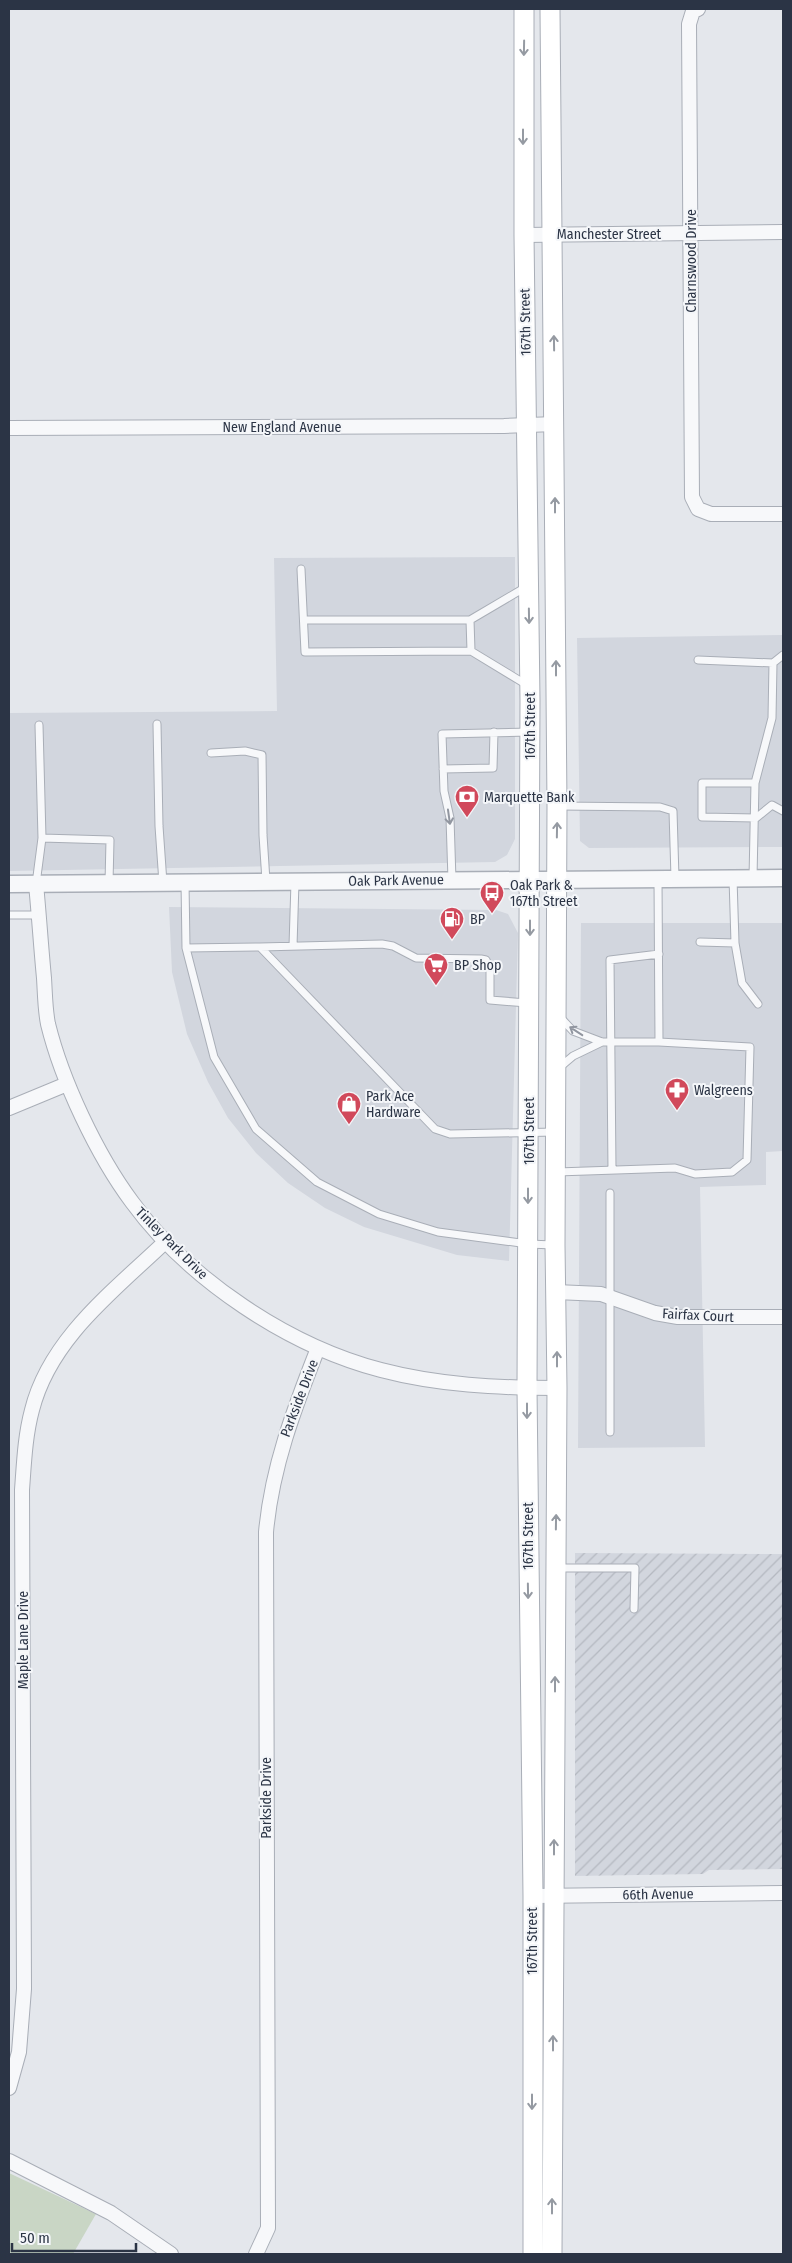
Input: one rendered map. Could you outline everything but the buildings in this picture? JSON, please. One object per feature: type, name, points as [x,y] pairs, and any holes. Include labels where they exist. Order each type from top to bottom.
[{"type":"main road","name":"167th Street","points":[[524,9],[524,235],[530,686],[527,1388],[533,2254]]},
{"type":"main road","name":"167th Street","points":[[550,9],[557,806],[555,1132],[557,1388],[552,2254]]},
{"type":"street","name":"Charnswood Drive","points":[[695,10],[688,24],[692,497],[698,509],[711,514],[783,514]]},
{"type":"street","name":"Manchester Street","points":[[524,235],[783,232]]},
{"type":"street","name":"New England Avenue","points":[[9,428],[526,426],[555,424]]},
{"type":"street","name":"Oak Park Avenue","points":[[9,884],[783,878]]},
{"type":"street","name":"Tinley Park Drive","points":[[36,884],[48,1022],[67,1084],[113,1172],[132,1203],[166,1241],[198,1272],[263,1318],[318,1348],[380,1370],[451,1384],[557,1388]]},
{"type":"street","points":[[9,1108],[67,1084]]},
{"type":"street","name":"Maple Lane Drive","points":[[9,2088],[19,2052],[24,1989],[22,1490],[26,1436],[32,1408],[40,1386],[57,1352],[74,1329],[166,1241]]},
{"type":"street","name":"Fairfax Court","points":[[556,1292],[611,1296],[655,1313],[678,1316],[783,1317]]},
{"type":"street","name":"Parkside Drive","points":[[256,2254],[268,2228],[266,1532],[271,1489],[282,1444],[318,1348]]},
{"type":"street","name":"66th Avenue","points":[[532,1896],[783,1893]]},
{"type":"street","points":[[9,2161],[111,2213],[172,2254]]},
{"type":"lane","points":[[301,569],[306,652],[471,652],[530,686]]},
{"type":"lane","points":[[304,620],[470,620],[529,585]]},
{"type":"lane","points":[[470,620],[471,652]]},
{"type":"lane","points":[[698,660],[773,663],[783,655]]},
{"type":"lane","points":[[753,878],[756,818],[755,783],[772,718],[773,663]]},
{"type":"lane","points":[[157,724],[159,826],[163,883]]},
{"type":"lane","points":[[36,884],[42,838],[39,725]]},
{"type":"lane","points":[[443,769],[493,768],[494,732]]},
{"type":"lane","points":[[452,880],[450,818],[444,791],[442,734],[530,732]]},
{"type":"lane","points":[[211,753],[245,751],[262,755],[266,882]]},
{"type":"lane","points":[[755,783],[702,783],[702,817],[756,818],[772,805],[783,811]]},
{"type":"lane","points":[[557,806],[660,807],[673,811],[659,954],[659,1042]]},
{"type":"lane","points":[[42,838],[110,840],[110,883]]},
{"type":"lane","points":[[733,878],[734,943],[742,983],[758,1004]]},
{"type":"lane","points":[[293,946],[295,881]]},
{"type":"lane","points":[[185,882],[186,948],[214,1057],[256,1129],[262,1135],[317,1182],[379,1214],[438,1232],[528,1244],[555,1245]]},
{"type":"lane","points":[[9,915],[38,915]]},
{"type":"lane","points":[[700,942],[734,943]]},
{"type":"lane","points":[[186,948],[382,944],[393,946],[416,958],[481,958],[486,960],[490,969],[490,1000],[530,1003]]},
{"type":"lane","points":[[260,947],[435,1129],[450,1134],[555,1132]]},
{"type":"lane","points":[[612,1169],[610,960],[659,954]]},
{"type":"lane","points":[[555,1172],[675,1168],[695,1174],[732,1172],[747,1160],[750,1047],[659,1042],[602,1042],[573,1031],[556,1011]]},
{"type":"lane","points":[[556,1070],[573,1056],[602,1042]]},
{"type":"lane","points":[[610,1192],[610,1432]]},
{"type":"lane","points":[[555,1568],[635,1568],[634,1609]]},
{"type":"shaded area","points":[[515,557],[515,839],[507,855],[495,862],[9,871],[9,713],[277,711],[274,558]]},
{"type":"shaded area","points":[[783,635],[783,847],[589,848],[580,841],[577,638]]},
{"type":"shaded area","points":[[169,907],[496,910],[508,914],[518,933],[509,1261],[457,1255],[364,1227],[325,1208],[288,1183],[256,1153],[228,1118],[208,1082],[187,1034],[172,972]]},
{"type":"shaded area","points":[[581,923],[783,923],[783,1151],[766,1152],[766,1185],[700,1187],[705,1447],[578,1448]]},
{"type":"shaded area","points":[[575,1553],[783,1554],[783,1869],[709,1870],[703,1874],[575,1876]]},
{"type":"green space","points":[[9,2173],[96,2214],[73,2254],[9,2254]]},
{"type":"place","name":"Marquette Bank","points":[[467,818]]},
{"type":"place","name":"Oak Park & 167th Street","points":[[492,914]]},
{"type":"place","name":"BP","points":[[452,940]]},
{"type":"place","name":"BP Shop","points":[[436,986]]},
{"type":"place","name":"Walgreens","points":[[677,1111]]},
{"type":"place","name":"Park Ace Hardware","points":[[349,1125]]}]
